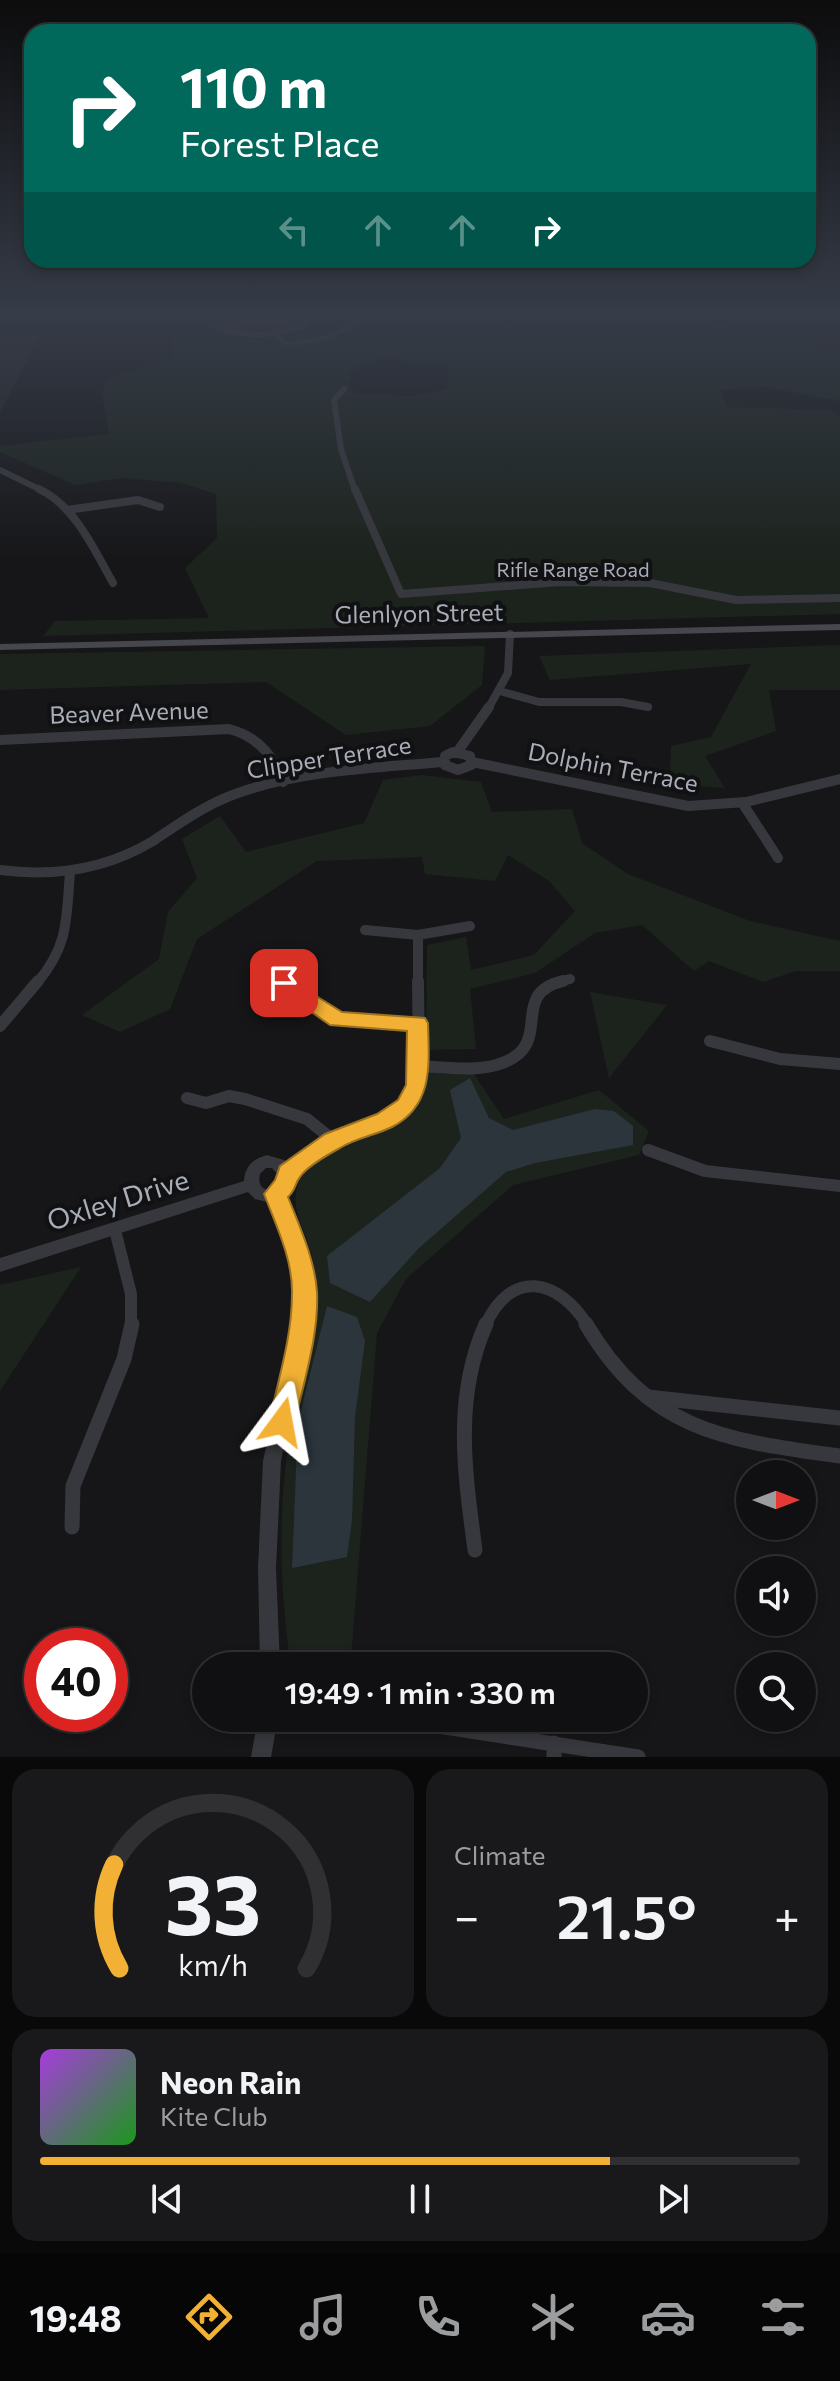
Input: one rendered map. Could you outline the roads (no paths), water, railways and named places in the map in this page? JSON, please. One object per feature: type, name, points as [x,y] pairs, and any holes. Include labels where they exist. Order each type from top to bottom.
[{"type":"main road","name":"Glenlyon Street","points":[[0,647],[840,627]]},
{"type":"street","name":"Rifle Range Road","points":[[336,398],[337,437],[401,594],[560,582],[650,583],[695,595],[736,600],[840,598]]},
{"type":"street","points":[[0,470],[58,498],[91,543],[113,583]]},
{"type":"street","points":[[67,510],[138,500],[160,507]]},
{"type":"street","points":[[458,751],[470,756],[472,762],[468,768],[449,768],[443,762],[445,756],[458,751],[466,735],[503,692],[507,684],[510,634]]},
{"type":"street","points":[[503,692],[539,702],[621,702],[648,707]]},
{"type":"street","name":"Beaver Avenue","points":[[0,740],[29,736],[145,735],[203,729],[239,732],[255,739],[279,767],[283,782]]},
{"type":"street","name":"Clipper Terrace","points":[[0,870],[31,874],[87,870],[127,855],[218,801],[249,789],[443,762]]},
{"type":"street","name":"Dolphin Terrace","points":[[472,762],[688,806],[743,804],[840,779]]},
{"type":"street","points":[[743,804],[778,858]]},
{"type":"street","points":[[0,1026],[56,960],[65,932],[70,873]]},
{"type":"street","points":[[365,930],[418,935],[470,926]]},
{"type":"street","points":[[288,1173],[278,1164],[264,1163],[252,1172],[251,1185],[261,1194],[275,1194],[286,1185],[288,1173],[333,1140],[385,1120],[406,1106],[417,1086],[418,935]]},
{"type":"street","points":[[269,979],[284,983],[338,1020],[417,1023]]},
{"type":"street","points":[[419,1066],[489,1066],[510,1061],[524,1051],[531,1038],[534,994],[539,987],[548,982],[570,979]]},
{"type":"street","points":[[710,1041],[780,1059],[840,1064]]},
{"type":"street","points":[[187,1098],[206,1103],[237,1097],[307,1119],[333,1140]]},
{"type":"street","points":[[648,1150],[705,1171],[840,1186]]},
{"type":"street","name":"Oxley Drive","points":[[0,1265],[251,1185]]},
{"type":"street","points":[[270,1652],[267,1568],[272,1461],[305,1308],[302,1268],[275,1194]]},
{"type":"street","points":[[72,1527],[73,1486],[124,1359],[132,1323],[131,1294],[115,1230]]},
{"type":"street","points":[[475,1550],[463,1455],[466,1383],[496,1303],[515,1289],[540,1286],[563,1295],[608,1360],[646,1396],[687,1422],[726,1439],[840,1456]]},
{"type":"street","points":[[646,1396],[840,1418]]},
{"type":"street","points":[[261,1757],[265,1732]]},
{"type":"street","points":[[460,1732],[554,1750],[638,1757]]}]
